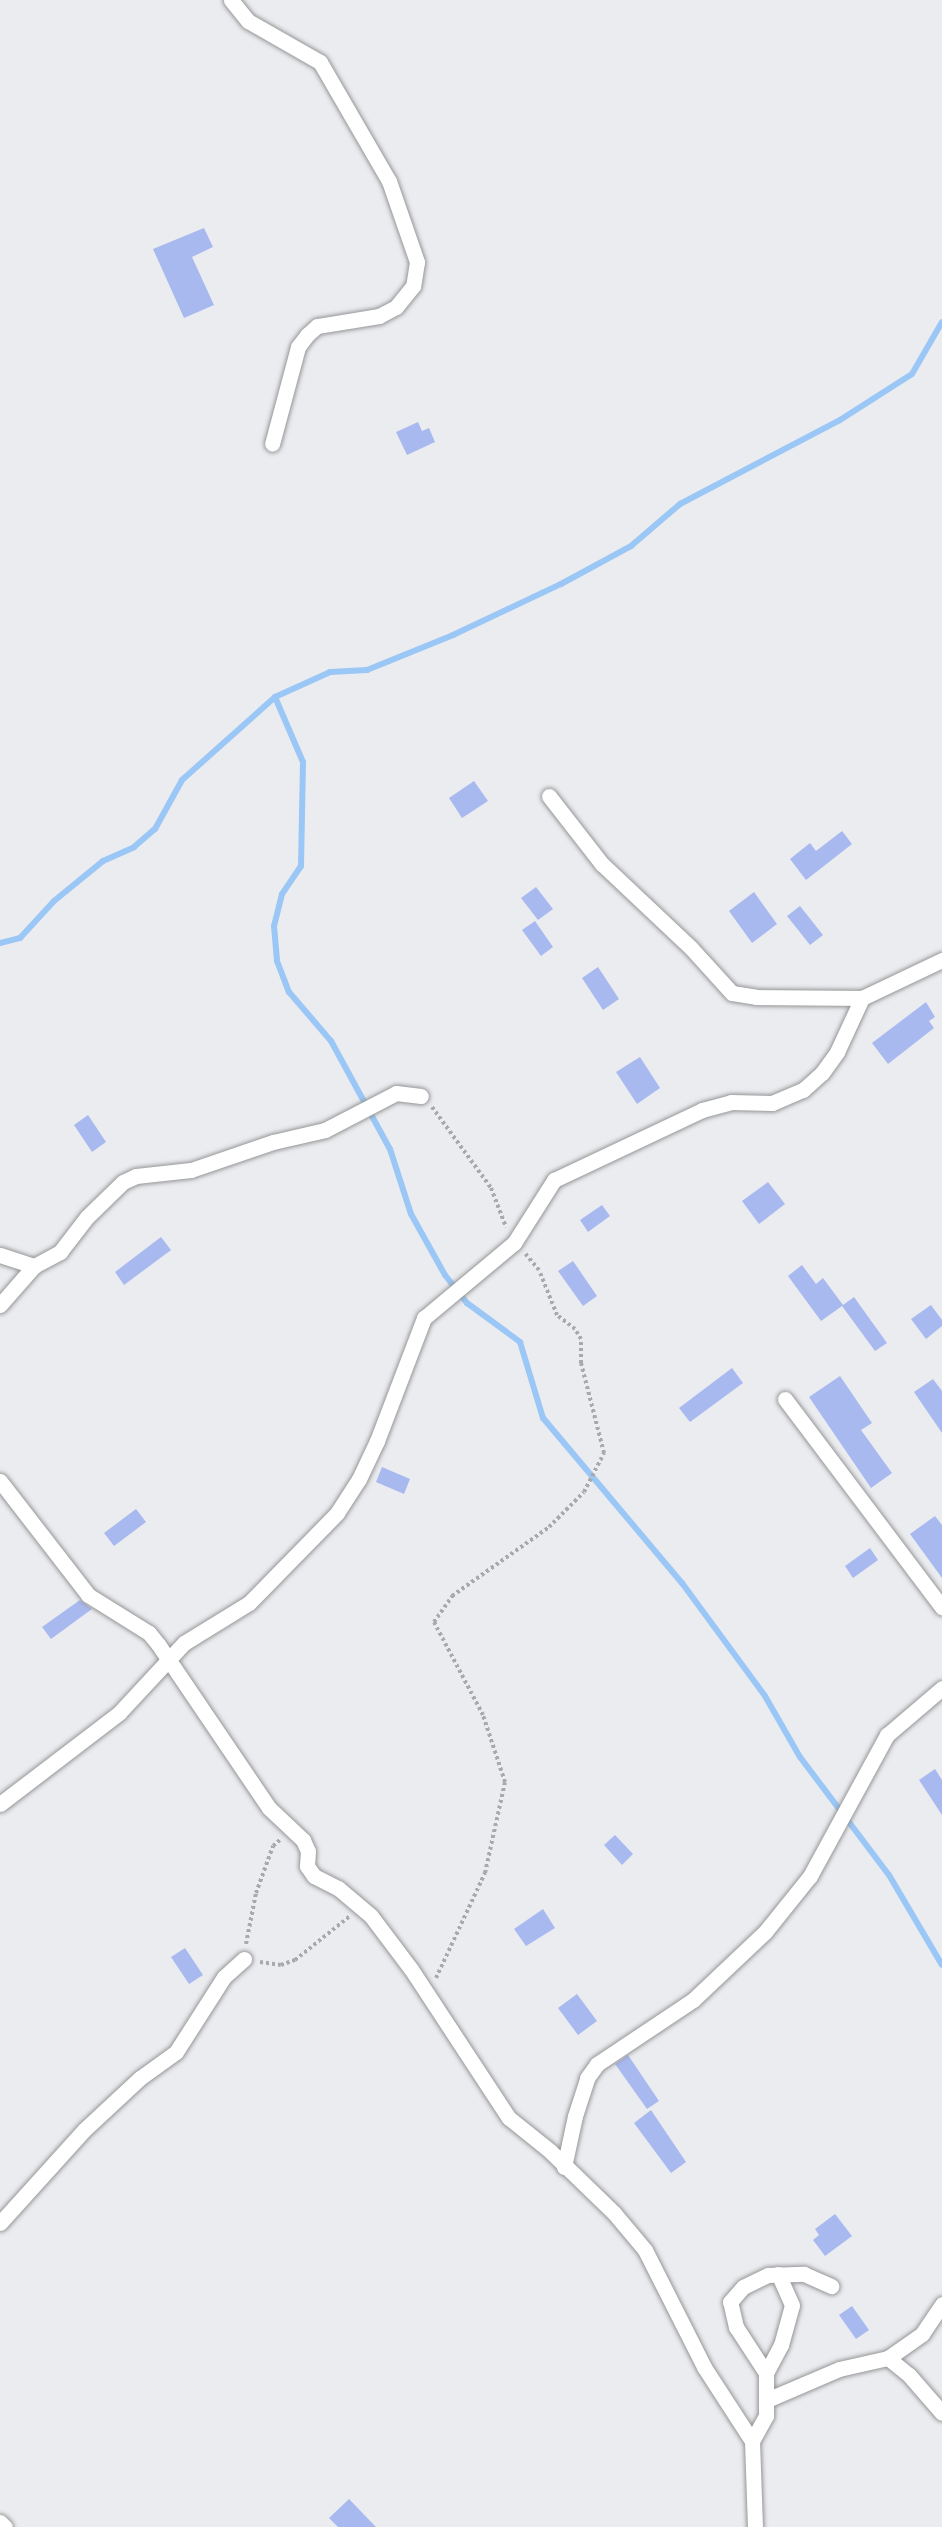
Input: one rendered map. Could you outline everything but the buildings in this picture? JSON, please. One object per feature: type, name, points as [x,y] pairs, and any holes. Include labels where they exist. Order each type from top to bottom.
[{"type":"street","points":[[231,0],[248,21],[320,62],[389,181],[417,262],[413,286],[396,307],[379,316],[317,326],[307,335],[298,347],[272,444]]},
{"type":"street","points":[[549,796],[602,864],[691,948],[732,993],[767,998],[862,999],[942,960]]},
{"type":"street","points":[[0,1804],[119,1713],[168,1658],[198,1634],[249,1603],[337,1513],[359,1479],[377,1442],[424,1318],[514,1243],[547,1188],[563,1173],[702,1110],[731,1102],[772,1103],[803,1090],[837,1052],[862,999]]},
{"type":"street","points":[[0,1305],[34,1266],[60,1252],[87,1216],[123,1182],[136,1176],[191,1170],[273,1142],[325,1130],[396,1093],[421,1096]]},
{"type":"street","points":[[0,1255],[34,1266]]},
{"type":"street","points":[[785,1399],[942,1607]]},
{"type":"street","points":[[0,1481],[88,1595],[149,1633],[269,1808],[306,1845],[308,1866],[314,1876],[338,1888],[371,1916],[429,1994],[509,2118],[614,2213],[645,2250],[704,2367],[752,2441],[755,2527]]},
{"type":"street","points":[[564,2167],[577,2108],[597,2064],[643,2037],[702,1993],[765,1932],[810,1876],[887,1735],[942,1688]]},
{"type":"street","points":[[0,2223],[84,2130],[140,2078],[176,2052],[224,1977],[244,1959]]},
{"type":"street","points":[[752,2441],[766,2416],[769,2399],[766,2373],[736,2327],[730,2302],[757,2278],[778,2274],[804,2274],[831,2286]]},
{"type":"street","points":[[766,2373],[782,2345],[792,2305],[778,2274]]},
{"type":"street","points":[[769,2399],[839,2369],[888,2358],[922,2334],[942,2304]]},
{"type":"street","points":[[888,2358],[909,2375],[942,2413]]},
{"type":"street","points":[[0,2522],[5,2527]]},
{"type":"path","points":[[421,1096],[491,1188],[499,1216],[514,1243],[539,1270],[557,1315],[576,1329],[581,1339],[581,1363],[604,1453],[584,1492],[549,1527],[452,1596],[436,1614],[434,1622],[439,1638],[483,1716],[505,1782],[485,1873],[429,1994]]},
{"type":"path","points":[[290,1830],[273,1846],[268,1857],[253,1904],[244,1959],[281,1965],[295,1960],[352,1914],[371,1916]]},
{"type":"waterway","points":[[0,943],[20,938],[54,901],[103,861],[134,847],[155,829],[182,780],[275,697],[330,672],[367,670],[453,635],[561,584],[631,546],[680,504],[840,420],[912,374],[942,322]]},
{"type":"waterway","points":[[275,697],[303,762],[301,866],[282,894],[274,926],[277,961],[289,992],[331,1041],[390,1149],[411,1214],[445,1275],[467,1303],[520,1342],[543,1418],[682,1583],[765,1696],[800,1757],[889,1875],[942,1965]]}]
